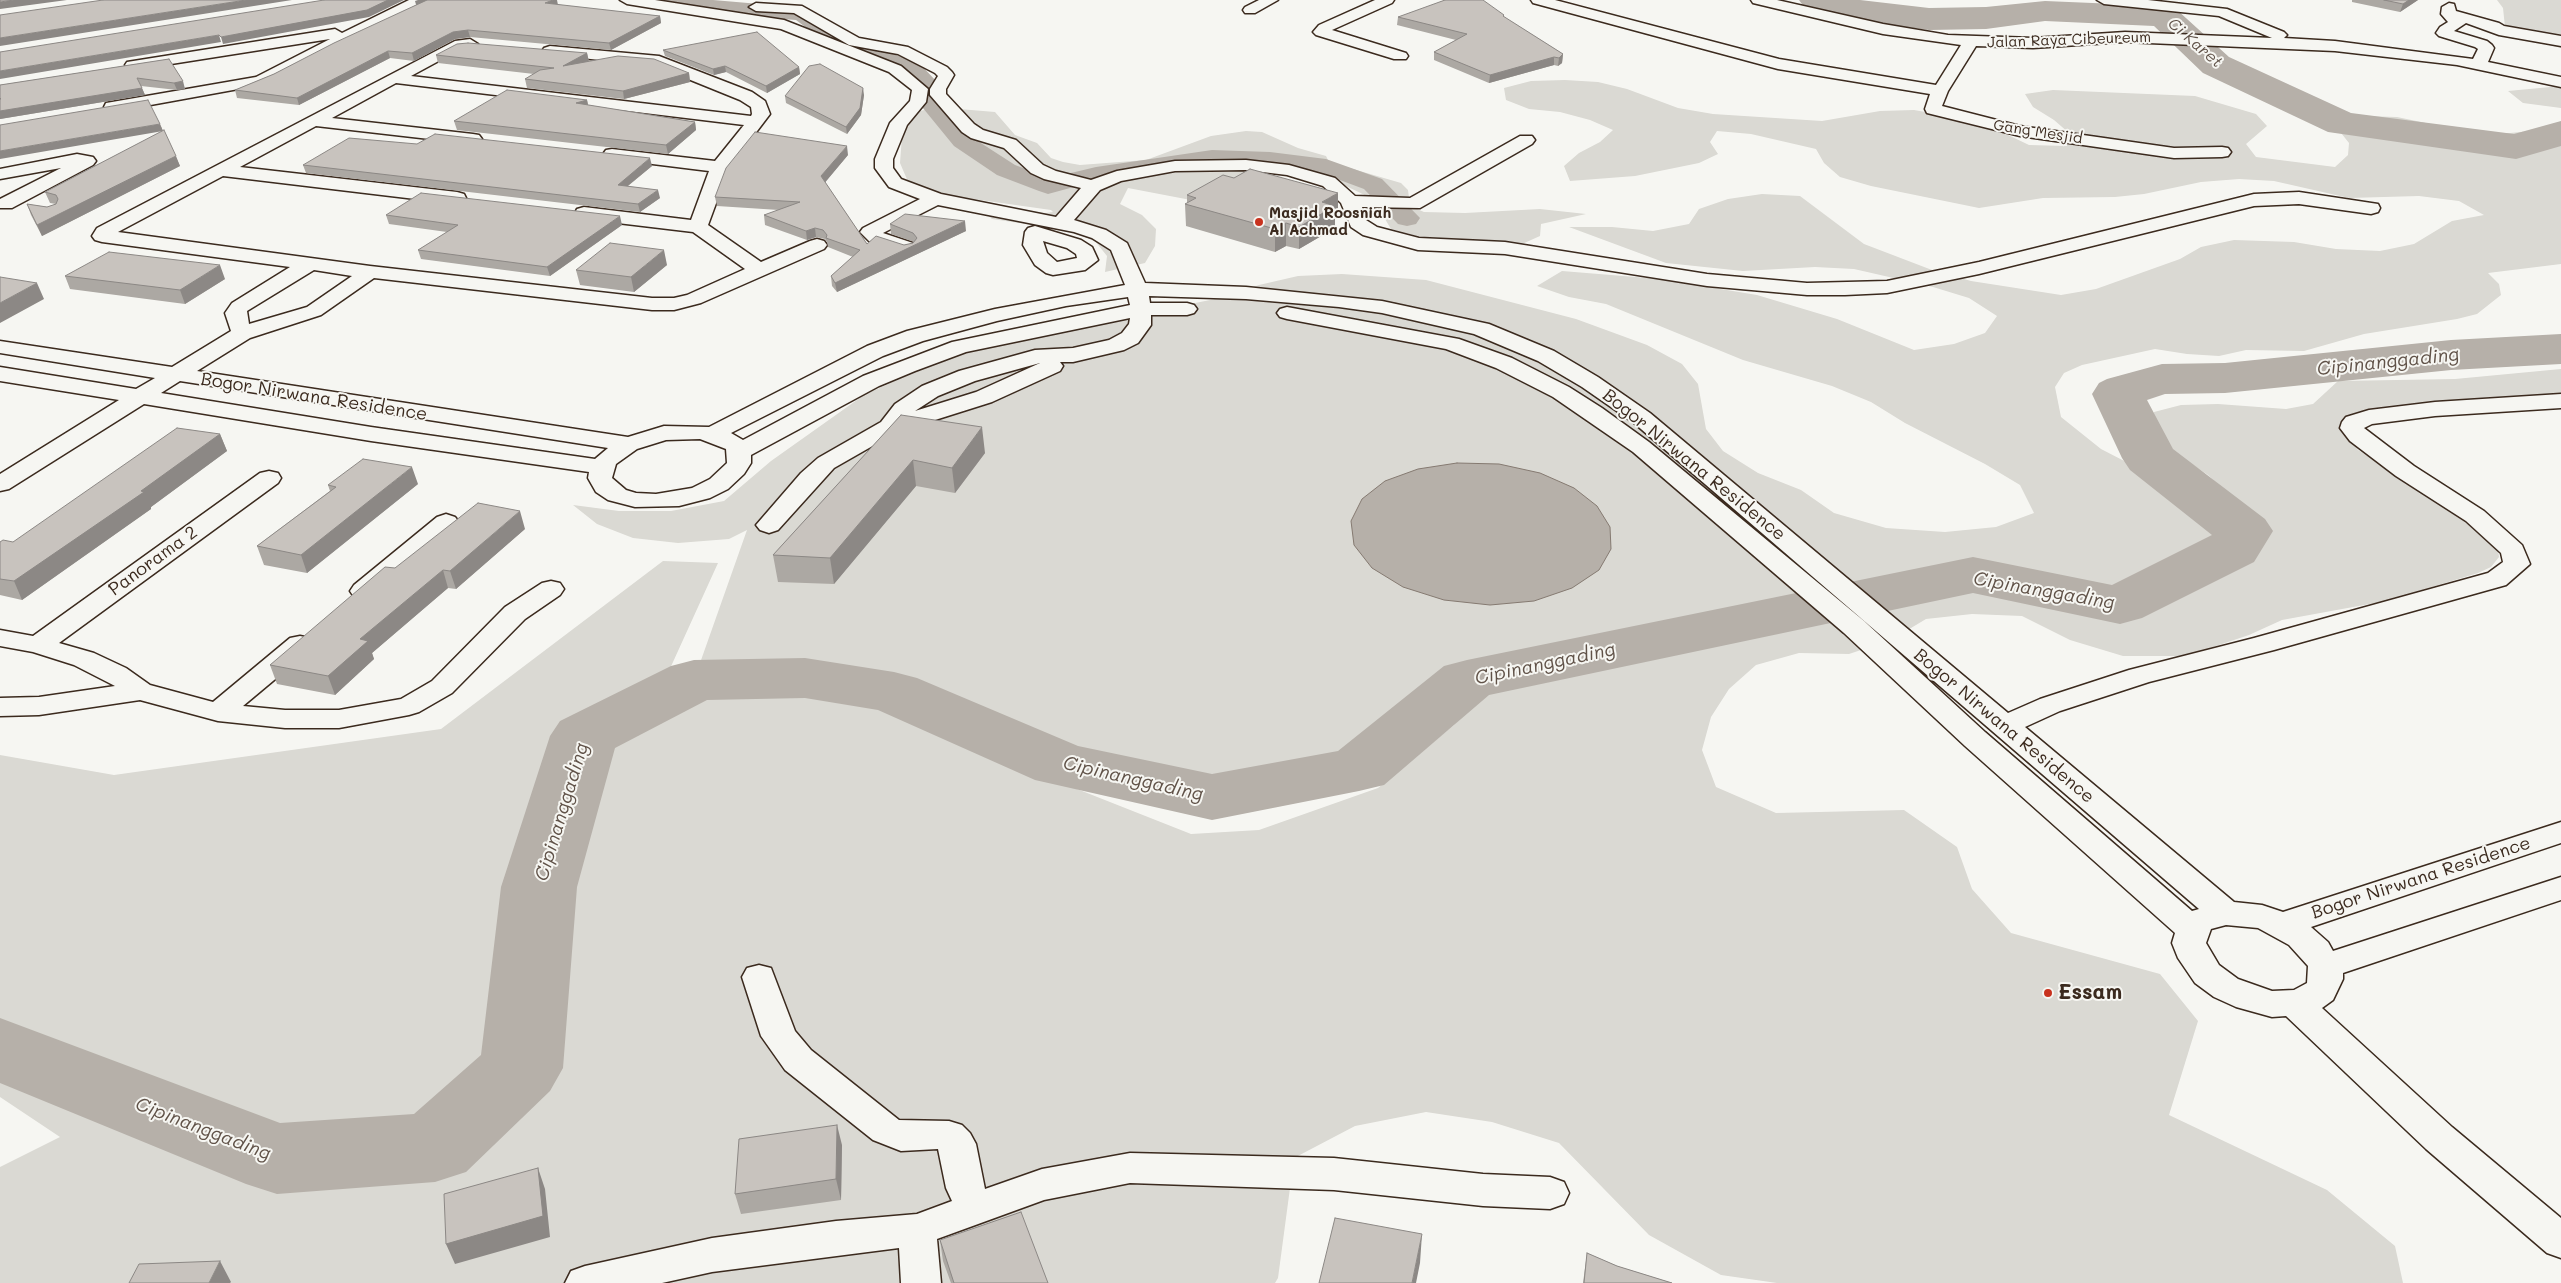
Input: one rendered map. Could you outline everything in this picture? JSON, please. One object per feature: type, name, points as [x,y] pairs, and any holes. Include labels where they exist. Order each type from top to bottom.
[{"type":"street","points":[[95,110],[247,85],[269,77],[420,0]]},
{"type":"street","points":[[627,0],[784,25],[895,69],[920,89],[918,102],[899,123],[884,159],[884,168],[895,183],[936,199],[1062,222],[1099,234],[1120,248],[1139,299],[1140,325],[1130,338],[1116,345],[1073,355],[1042,372],[984,397],[896,418],[826,463],[810,478],[769,525]]},
{"type":"street","points":[[698,0],[745,7],[797,9],[855,42],[902,50],[941,70],[946,75],[938,89],[938,95],[968,128],[977,134],[1010,144],[1037,169],[1050,175],[1084,184],[1175,166],[1246,165],[1289,170],[1329,182],[1350,200],[1358,223],[1370,231],[1418,244],[1505,248],[1706,280],[1836,289],[1887,287],[1979,268],[2254,200],[2299,198],[2371,208]]},
{"type":"street","points":[[1250,10],[1271,0]]},
{"type":"street","points":[[1386,0],[1324,28],[1321,32],[1400,56]]},
{"type":"street","points":[[1538,0],[1778,64],[1940,91]]},
{"type":"street","name":"Jalan Raya Cibeureum","points":[[1758,0],[1883,29],[1970,42],[2034,43],[2118,37],[2213,39],[2312,45],[2415,54],[2479,64],[2561,82]]},
{"type":"street","points":[[2104,0],[2222,12],[2266,30],[2312,45]]},
{"type":"street","points":[[2457,0],[2448,7],[2449,14],[2458,23],[2445,30],[2444,33],[2481,44],[2486,48],[2479,64]]},
{"type":"street","points":[[2449,14],[2494,26],[2499,30],[2561,41]]},
{"type":"street","points":[[116,67],[354,32]]},
{"type":"street","name":"Gang Mesjid","points":[[1970,42],[1940,91],[1933,109],[2004,127],[2155,151],[2222,152]]},
{"type":"street","points":[[490,46],[458,45],[398,79],[127,219],[104,232],[102,236],[370,272],[652,304],[674,304],[694,299],[757,269],[817,245]]},
{"type":"street","points":[[530,49],[667,63],[746,96],[759,105],[761,114],[720,167],[698,227]]},
{"type":"street","points":[[1871,68],[1880,65],[1929,73],[1951,74]]},
{"type":"street","points":[[398,79],[754,121]]},
{"type":"street","points":[[317,121],[494,141]]},
{"type":"street","points":[[1350,200],[1413,204],[1526,140]]},
{"type":"street","points":[[592,152],[720,167]]},
{"type":"street","points":[[0,174],[77,160],[87,161],[2,203]]},
{"type":"street","points":[[222,170],[470,200]]},
{"type":"street","points":[[1062,222],[1084,184]]},
{"type":"street","points":[[906,247],[876,237],[870,232],[936,199]]},
{"type":"street","points":[[2,203],[37,209]]},
{"type":"street","points":[[916,209],[1013,225],[1074,244],[1085,251],[1088,260],[1078,266],[1053,269]]},
{"type":"street","points":[[570,212],[698,227],[757,269]]},
{"type":"street","points":[[1036,232],[1033,245],[1042,262],[1053,269],[1066,300]]},
{"type":"street","points":[[242,333],[236,317],[240,307],[310,264]]},
{"type":"street","points":[[0,484],[137,397],[176,376],[242,333],[314,311],[370,272]]},
{"type":"street","name":"Bogor Nirwana Residence","points":[[712,434],[874,350],[954,324],[1066,300],[1139,299],[1246,293],[1339,301],[1432,317],[1481,329],[1546,356],[1590,382],[1642,418],[1831,578],[1867,624],[1975,739],[2192,930]]},
{"type":"street","name":"Bogor Nirwana Residence","points":[[739,452],[871,381],[907,366],[960,347],[1139,299],[1262,311],[1337,321],[1452,344],[1504,363],[1561,392],[1641,447],[1801,583],[1867,624],[2003,726],[2225,913]]},
{"type":"street","name":"Bogor Nirwana Residence","points":[[0,347],[176,376],[629,444]]},
{"type":"street","name":"Bogor Nirwana Residence","points":[[0,374],[137,397],[602,467]]},
{"type":"street","points":[[871,381],[896,418]]},
{"type":"street","points":[[2003,726],[2050,705],[2139,676],[2264,644],[2497,579],[2518,564],[2513,550],[2475,516],[2405,471],[2358,436],[2352,428],[2354,422],[2369,417],[2416,411],[2561,401]]},
{"type":"street","points":[[684,431],[712,434],[728,440],[739,452],[739,463],[732,474],[719,484],[701,493],[679,499],[635,500],[617,495],[605,488],[600,478],[602,467],[607,459],[629,444],[664,433],[684,431]]},
{"type":"street","name":"Panorama 2","points":[[38,645],[269,478]]},
{"type":"street","points":[[347,604],[446,522]]},
{"type":"street","points":[[0,638],[38,645],[84,659],[116,674],[140,691],[218,712],[285,719],[339,719],[409,706],[442,687],[515,613],[551,589]]},
{"type":"street","points":[[218,712],[317,630]]},
{"type":"street","points":[[0,707],[39,706],[140,691]]},
{"type":"street","name":"Bogor Nirwana Residence","points":[[2282,924],[2561,832]]},
{"type":"street","points":[[2325,966],[2561,888]]},
{"type":"street","points":[[2225,913],[2262,917],[2282,924],[2301,936],[2316,950],[2325,966],[2326,979],[2321,990],[2310,999],[2294,1003],[2272,1004],[2248,998],[2207,974],[2195,958],[2189,943],[2192,930],[2199,921],[2225,913]]},
{"type":"street","points":[[759,977],[779,1036],[798,1060],[886,1130],[901,1136],[936,1134],[949,1136],[957,1144],[965,1188],[975,1210]]},
{"type":"street","points":[[2294,1003],[2439,1138],[2561,1241]]},
{"type":"street","points":[[585,1283],[712,1256],[836,1238],[917,1230],[1042,1185],[1130,1168],[1334,1174],[1482,1190],[1550,1193]]},
{"type":"street","points":[[917,1230],[921,1283]]},
{"type":"shaded area","points":[[2497,0],[2561,0],[2561,48],[2522,38],[2505,27],[2503,8]]},
{"type":"shaded area","points":[[1565,80],[1598,82],[1627,89],[1678,108],[1713,114],[1822,121],[1880,111],[1914,110],[1981,122],[2029,145],[2067,146],[2069,133],[2054,120],[2033,107],[2025,94],[2053,90],[2195,96],[2256,114],[2267,126],[2246,144],[2256,157],[2335,167],[2348,155],[2349,143],[2330,119],[2361,116],[2397,117],[2474,133],[2510,133],[2561,128],[2561,264],[2488,273],[2499,284],[2501,295],[2477,314],[2364,334],[2304,351],[2246,350],[2219,356],[2155,349],[2082,365],[2064,373],[2055,387],[2061,417],[2101,449],[2132,465],[2182,497],[2196,514],[2232,515],[2231,496],[2208,475],[2160,443],[2146,426],[2154,412],[2181,405],[2218,404],[2286,409],[2313,404],[2338,381],[2455,379],[2561,369],[2561,399],[2399,409],[2346,435],[2358,450],[2434,497],[2497,544],[2499,557],[2491,567],[2478,573],[2386,601],[2282,620],[2249,635],[2186,656],[2123,656],[2070,640],[2022,616],[1972,614],[1926,619],[1891,640],[1849,654],[1799,653],[1756,665],[1729,689],[1711,717],[1702,750],[1716,787],[1776,813],[1904,810],[1957,847],[1972,889],[2011,933],[2160,974],[2198,1021],[2169,1115],[2327,1190],[2395,1246],[2403,1283],[1777,1283],[1721,1275],[1649,1235],[1559,1143],[1492,1122],[1426,1112],[1355,1126],[1294,1158],[1278,1278],[1275,1283],[0,1283],[0,1167],[60,1137],[0,1097],[0,755],[114,775],[441,729],[663,561],[718,563],[648,717],[744,685],[694,680],[747,530],[729,539],[678,543],[633,538],[597,524],[573,505],[619,511],[671,511],[724,501],[771,461],[864,395],[921,369],[968,352],[1036,335],[1225,297],[1259,285],[1298,276],[1342,274],[1426,280],[1576,319],[1647,345],[1682,364],[1698,384],[1706,429],[1723,451],[1758,473],[1801,490],[1834,513],[1886,528],[1945,532],[1996,527],[2034,513],[2020,485],[1985,464],[1905,423],[1871,402],[1832,386],[1743,360],[1606,304],[1569,297],[1537,286],[1562,271],[1660,279],[1757,295],[1837,319],[1914,350],[1954,344],[1985,333],[1997,316],[1969,298],[1933,287],[1854,269],[1815,267],[1743,271],[1666,263],[1569,227],[1612,227],[1653,231],[1689,224],[1699,209],[1728,199],[1762,194],[1800,196],[1864,244],[1932,270],[1971,281],[2061,295],[2096,289],[2180,259],[2201,247],[2234,240],[2294,242],[2336,249],[2380,251],[2414,244],[2452,221],[2484,215],[2459,201],[2419,196],[2349,198],[2274,181],[2239,179],[2201,182],[2144,194],[2115,197],[2043,198],[1979,208],[1871,186],[1840,177],[1824,163],[1816,149],[1751,134],[1717,131],[1710,142],[1718,154],[1699,163],[1635,176],[1570,181],[1564,166],[1579,153],[1600,142],[1613,130],[1590,120],[1560,112],[1529,109],[1506,100],[1504,88],[1531,81]],"holes":[[[914,699],[1160,785],[1377,754],[1467,710],[1454,725],[1378,788],[1259,830],[1191,834],[1039,774]],[[534,967],[531,1043],[507,1104],[435,1147],[428,1148]]]},
{"type":"shaded area","points":[[2561,86],[2561,108],[2523,103],[2508,91]]},
{"type":"shaded area","points":[[935,107],[995,112],[1015,135],[1037,143],[1051,158],[1080,165],[1146,160],[1211,136],[1246,131],[1262,132],[1298,148],[1326,156],[1329,162],[1401,183],[1408,190],[1410,206],[1424,212],[1465,213],[1540,209],[1586,214],[1541,224],[1540,236],[1522,244],[1424,238],[1391,229],[1373,199],[1325,176],[1255,169],[1196,201],[1128,188],[1120,204],[1142,215],[1156,229],[1155,246],[1145,263],[1105,272],[1107,256],[1095,241],[1067,230],[992,219],[984,212],[988,209],[1046,213],[1053,212],[1051,210],[938,194],[909,184],[900,163],[902,136],[917,112]]},
{"type":"shaded area","points":[[1457,463],[1499,464],[1540,473],[1574,488],[1597,506],[1610,527],[1611,549],[1599,570],[1572,588],[1534,601],[1490,605],[1444,600],[1403,587],[1372,568],[1354,545],[1351,521],[1362,499],[1385,481],[1418,469]]},
{"type":"building","points":[[103,0],[246,0],[0,38],[0,15]]},
{"type":"building","points":[[324,0],[388,0],[367,10],[221,37],[219,35],[0,71],[0,52]]},
{"type":"building","points":[[427,0],[553,0],[545,3],[660,16],[609,43],[468,30],[453,32],[412,53],[388,51],[297,98],[235,90],[274,74],[334,43]]},
{"type":"building","points":[[1445,0],[1483,0],[1503,16],[1563,54],[1559,58],[1554,57],[1490,75],[1434,52],[1467,34],[1398,17]]},
{"type":"building","points":[[2384,0],[2409,0],[2403,4]]},
{"type":"building","points":[[757,32],[799,67],[766,86],[725,66],[713,69],[663,50]]},
{"type":"building","points":[[468,43],[587,53],[563,66],[618,56],[654,59],[689,73],[623,91],[525,79],[540,70],[554,68],[436,55],[457,44]]},
{"type":"building","points":[[169,59],[183,81],[174,83],[137,78],[142,88],[0,111],[0,85]]},
{"type":"building","points":[[820,64],[863,88],[860,108],[846,127],[785,96],[809,66]]},
{"type":"building","points":[[507,90],[587,100],[576,103],[695,122],[666,145],[454,121]]},
{"type":"building","points":[[148,100],[160,124],[0,151],[0,125]]},
{"type":"building","points":[[164,130],[176,156],[37,225],[27,204],[47,207],[56,204],[58,199],[56,195],[45,192]]},
{"type":"building","points":[[755,132],[847,146],[821,176],[867,244],[876,236],[904,245],[913,243],[917,238],[913,233],[890,224],[905,214],[965,221],[835,283],[831,276],[860,250],[826,238],[827,235],[823,230],[815,228],[806,231],[764,215],[800,202],[715,197],[726,168]]},
{"type":"building","points":[[435,134],[650,158],[618,185],[658,190],[638,204],[303,165],[349,138],[417,144]]},
{"type":"building","points":[[1250,169],[1338,193],[1322,202],[1335,206],[1299,227],[1286,223],[1275,229],[1185,204],[1196,198],[1187,195],[1223,175],[1234,178]]},
{"type":"building","points":[[421,193],[620,216],[547,267],[418,250],[458,225],[386,215]]},
{"type":"building","points":[[610,243],[664,250],[631,277],[576,270]]},
{"type":"building","points":[[109,252],[220,265],[180,290],[65,276]]},
{"type":"building","points":[[0,277],[37,283],[0,303]]},
{"type":"building","points":[[901,415],[982,427],[952,468],[913,460],[830,558],[773,555]]},
{"type":"building","points":[[177,428],[220,434],[141,491],[144,492],[14,581],[0,579],[0,542],[3,540],[13,542]]},
{"type":"building","points":[[363,459],[412,467],[301,555],[257,546],[336,487],[328,485]]},
{"type":"building","points":[[478,503],[520,511],[450,571],[443,570],[360,639],[368,641],[328,676],[270,665],[385,567],[395,568]]},
{"type":"building","points":[[837,1125],[836,1179],[735,1194],[739,1139]]},
{"type":"building","points":[[538,1168],[543,1216],[446,1244],[444,1194]]},
{"type":"building","points":[[1021,1212],[1048,1283],[954,1283],[940,1240]]},
{"type":"building","points":[[1335,1218],[1422,1234],[1412,1283],[1319,1283]]},
{"type":"building","points":[[1587,1253],[1617,1266],[1672,1283],[1584,1283]]},
{"type":"building","points":[[220,1261],[209,1283],[129,1283],[139,1264]]},
{"type":"waterway","points":[[675,0],[731,9],[802,15],[840,42],[912,69],[925,81],[929,102],[962,141],[1006,170],[1048,186],[1096,174],[1212,157],[1270,159],[1326,166],[1373,184],[1407,218]]},
{"type":"waterway","name":"Ci Karet","points":[[1816,0],[1867,12],[1929,19],[1986,18],[2045,11],[2164,16],[2216,65],[2342,124],[2516,147],[2561,133]]},
{"type":"waterway","name":"Cipinanggading","points":[[0,1049],[277,1159],[435,1147],[521,1068],[539,887],[584,736],[694,680],[805,678],[894,692],[1060,764],[1212,797],[1359,769],[1467,680],[1973,575],[2120,605],[2233,549],[2244,531],[2150,458],[2118,394],[2125,390],[2162,379],[2225,378],[2451,355],[2561,349]]},
{"type":"place","name":"Masjid Roosniah Al Achmad","points":[[1259,222]]},
{"type":"place","name":"Essam","points":[[2048,993]]}]
